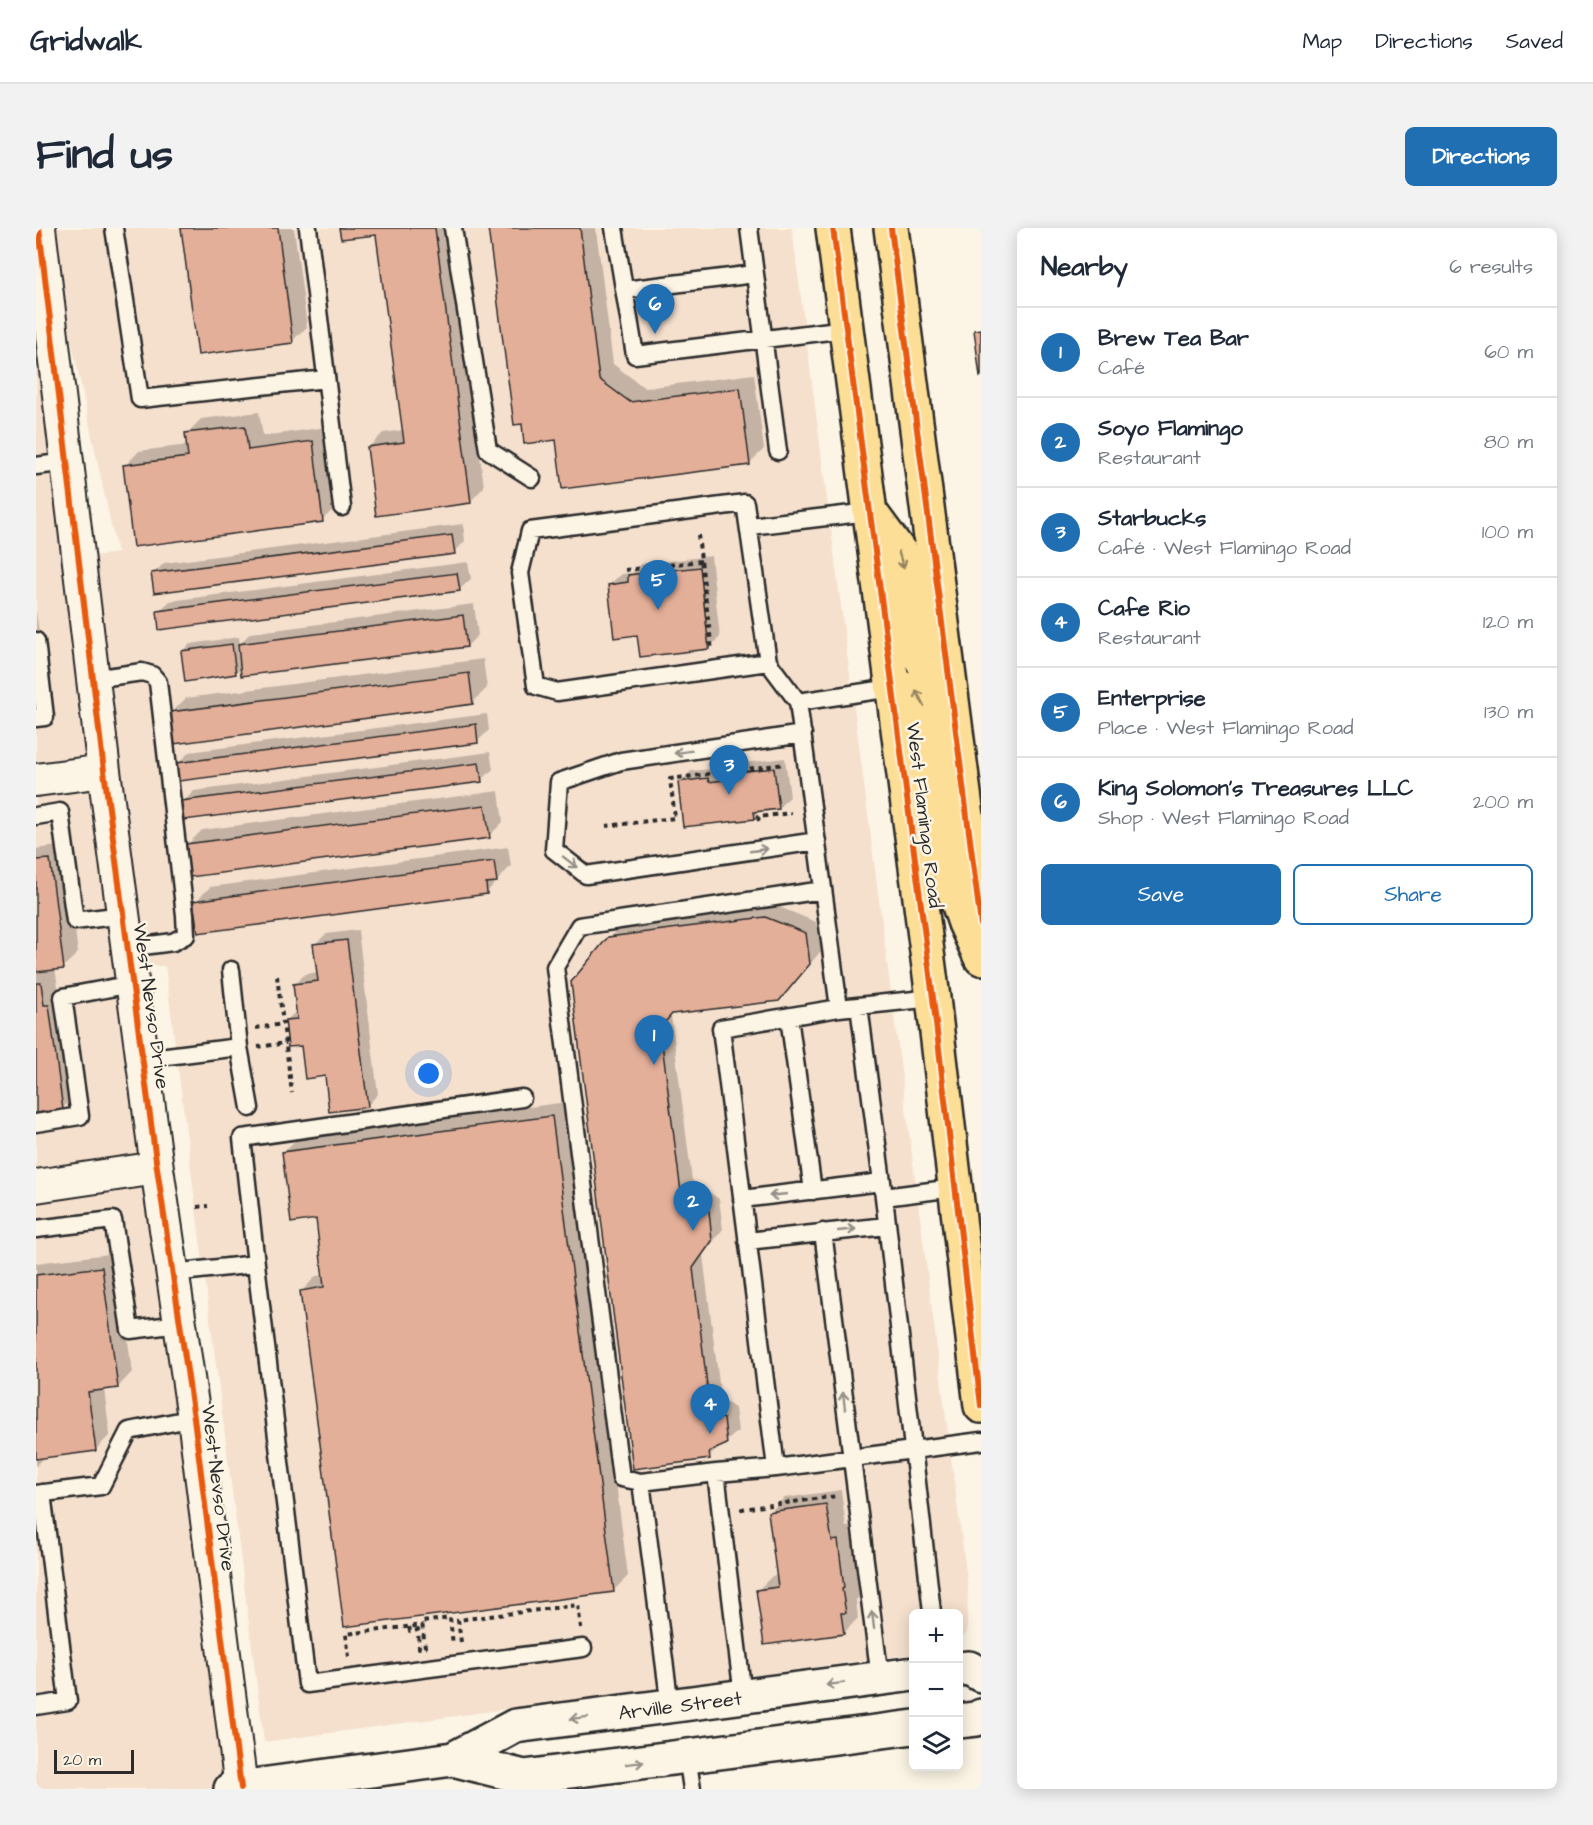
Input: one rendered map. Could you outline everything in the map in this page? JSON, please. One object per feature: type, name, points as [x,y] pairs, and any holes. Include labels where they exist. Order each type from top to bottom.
[{"type":"main road","name":"West Flamingo Road","points":[[833,228],[933,998],[981,1406]]},
{"type":"main road","name":"West Flamingo Road","points":[[891,228],[981,925]]},
{"type":"main road","points":[[869,512],[902,555],[916,648],[924,664],[938,675],[948,679]]},
{"type":"main road","points":[[892,688],[915,690],[921,696],[929,727],[952,885],[965,923],[981,958]]},
{"type":"main road","points":[[963,1669],[969,1668],[981,1675]]},
{"type":"main road","name":"Arville Street","points":[[236,1788],[296,1785],[453,1759],[515,1726],[909,1675]]},
{"type":"main road","points":[[963,1720],[981,1716]]},
{"type":"main road","name":"Arville Street","points":[[453,1759],[524,1777],[909,1728]]},
{"type":"street","name":"West Nevso Drive","points":[[38,229],[44,335],[67,462],[132,984],[194,1418],[236,1788]]},
{"type":"street","points":[[36,780],[104,771]]},
{"type":"street","points":[[36,1186],[157,1168]]},
{"type":"lane","points":[[114,228],[140,399],[326,379]]},
{"type":"lane","points":[[308,228],[342,507]]},
{"type":"lane","points":[[453,228],[488,450],[532,478]]},
{"type":"lane","points":[[614,228],[635,355],[846,329]]},
{"type":"lane","points":[[749,228],[778,451]]},
{"type":"lane","points":[[624,290],[755,274]]},
{"type":"lane","points":[[36,466],[67,462]]},
{"type":"lane","points":[[768,662],[557,692],[536,686],[520,573],[530,531],[746,503],[768,662],[798,702],[839,1008]]},
{"type":"lane","points":[[750,526],[869,512]]},
{"type":"lane","points":[[36,641],[45,717],[36,718]]},
{"type":"lane","points":[[93,679],[142,672],[152,675],[158,682],[186,935],[173,942],[128,948]]},
{"type":"lane","points":[[798,702],[892,688]]},
{"type":"lane","points":[[803,734],[621,761],[559,782],[554,850],[586,875],[817,841]]},
{"type":"lane","points":[[36,816],[60,812],[75,921],[123,915]]},
{"type":"lane","points":[[823,890],[579,926],[555,967],[621,1478],[641,1482],[852,1459],[981,1441]]},
{"type":"lane","points":[[231,970],[239,1047],[249,1108]]},
{"type":"lane","points":[[36,1124],[80,1116],[63,996],[132,984]]},
{"type":"lane","points":[[776,1468],[721,1028],[839,1008],[933,998]]},
{"type":"lane","points":[[859,1006],[883,1189],[932,1609]]},
{"type":"lane","points":[[789,1017],[813,1191]]},
{"type":"lane","points":[[142,1059],[239,1047]]},
{"type":"lane","points":[[522,1098],[242,1138],[255,1264],[307,1684],[583,1648]]},
{"type":"lane","points":[[742,1199],[813,1191],[954,1188]]},
{"type":"lane","points":[[36,1229],[112,1220],[130,1330],[180,1324]]},
{"type":"lane","points":[[747,1241],[887,1226]]},
{"type":"lane","points":[[823,1232],[880,1678]]},
{"type":"lane","points":[[172,1273],[255,1264]]},
{"type":"lane","points":[[36,1706],[68,1701],[39,1494],[101,1485],[129,1431],[194,1418]]},
{"type":"lane","points":[[716,1473],[743,1696]]},
{"type":"lane","points":[[641,1482],[670,1706]]},
{"type":"lane","points":[[687,1756],[692,1789]]},
{"type":"path","points":[[698,535],[712,651]]},
{"type":"path","points":[[625,570],[701,561]]},
{"type":"path","points":[[606,826],[675,818],[670,779],[790,764]]},
{"type":"path","points":[[759,821],[758,817],[795,812]]},
{"type":"path","points":[[277,976],[292,1093]]},
{"type":"path","points":[[197,1207],[208,1206]]},
{"type":"path","points":[[744,1520],[742,1509],[774,1504],[839,1496],[840,1507]]},
{"type":"path","points":[[444,1645],[461,1643],[458,1620],[578,1605],[583,1648]]},
{"type":"path","points":[[425,1647],[422,1622],[450,1618],[453,1644]]},
{"type":"path","points":[[351,1678],[346,1634],[423,1625]]},
{"type":"path","points":[[409,1626],[410,1631],[418,1630],[419,1648],[434,1646]]},
{"type":"shaded area","points":[[36,228],[79,558],[117,553],[47,228],[792,228],[968,1587],[967,1634],[963,1636],[963,1609],[909,1609],[909,1655],[264,1742],[165,966],[131,967],[231,1789],[36,1789]]},
{"type":"building","points":[[181,228],[278,228],[293,343],[198,355]]},
{"type":"building","points":[[339,228],[435,228],[471,503],[376,516],[367,447],[404,442],[376,235],[341,239]]},
{"type":"building","points":[[488,228],[580,228],[599,379],[630,402],[740,388],[750,465],[562,489],[556,440],[524,444],[522,424],[514,425]]},
{"type":"building","points":[[981,329],[981,376],[980,377],[974,330]]},
{"type":"building","points":[[245,426],[248,450],[313,441],[323,522],[133,547],[123,465],[188,457],[185,433]]},
{"type":"building","points":[[452,535],[455,554],[154,593],[151,573]]},
{"type":"building","points":[[700,567],[709,649],[640,657],[637,635],[614,638],[608,585],[628,582],[628,575]]},
{"type":"building","points":[[457,573],[460,591],[159,630],[157,611]]},
{"type":"building","points":[[463,615],[467,647],[241,676],[238,644]]},
{"type":"building","points":[[232,644],[236,674],[185,682],[181,651]]},
{"type":"building","points":[[469,673],[473,704],[174,744],[170,712]]},
{"type":"building","points":[[476,724],[478,743],[179,781],[176,763]]},
{"type":"building","points":[[479,763],[482,782],[184,820],[181,801]]},
{"type":"building","points":[[774,768],[779,809],[754,812],[755,819],[683,827],[678,782],[708,778],[709,782],[731,779],[731,773]]},
{"type":"building","points":[[485,805],[490,838],[190,877],[186,844]]},
{"type":"building","points":[[50,859],[64,969],[36,972],[36,860]]},
{"type":"building","points":[[494,861],[497,882],[486,883],[487,894],[198,933],[193,901]]},
{"type":"building","points":[[765,917],[806,933],[810,964],[779,1001],[672,1014],[660,1028],[681,1192],[709,1211],[712,1241],[693,1268],[710,1410],[724,1419],[727,1444],[709,1452],[710,1459],[633,1469],[571,982],[608,937]]},
{"type":"building","points":[[347,940],[368,1107],[329,1112],[325,1076],[305,1079],[301,1046],[288,1047],[285,1020],[297,1019],[293,984],[318,981],[313,944]]},
{"type":"building","points":[[36,983],[41,983],[44,1005],[49,1005],[63,1110],[36,1113]]},
{"type":"building","points":[[552,1116],[614,1592],[344,1627],[300,1291],[324,1287],[316,1219],[291,1223],[282,1152]]},
{"type":"building","points":[[102,1267],[118,1388],[88,1392],[96,1451],[36,1459],[36,1275]]},
{"type":"building","points":[[826,1504],[832,1541],[838,1540],[846,1613],[841,1613],[844,1634],[764,1645],[756,1590],[778,1587],[768,1512]]},
{"type":"cycle path","points":[[39,228],[104,771],[157,1168],[194,1418],[241,1788]]},
{"type":"cycle path","points":[[833,228],[933,998],[981,1406]]},
{"type":"cycle path","points":[[891,228],[981,925]]},
{"type":"place","name":"King Solomon's Treasures LLC","points":[[655,334]]},
{"type":"place","name":"Enterprise","points":[[658,610]]},
{"type":"place","name":"Starbucks","points":[[729,795]]},
{"type":"place","name":"Brew Tea Bar","points":[[654,1065]]},
{"type":"place","name":"Soyo Flamingo","points":[[693,1231]]},
{"type":"place","name":"Cafe Rio","points":[[710,1434]]}]
